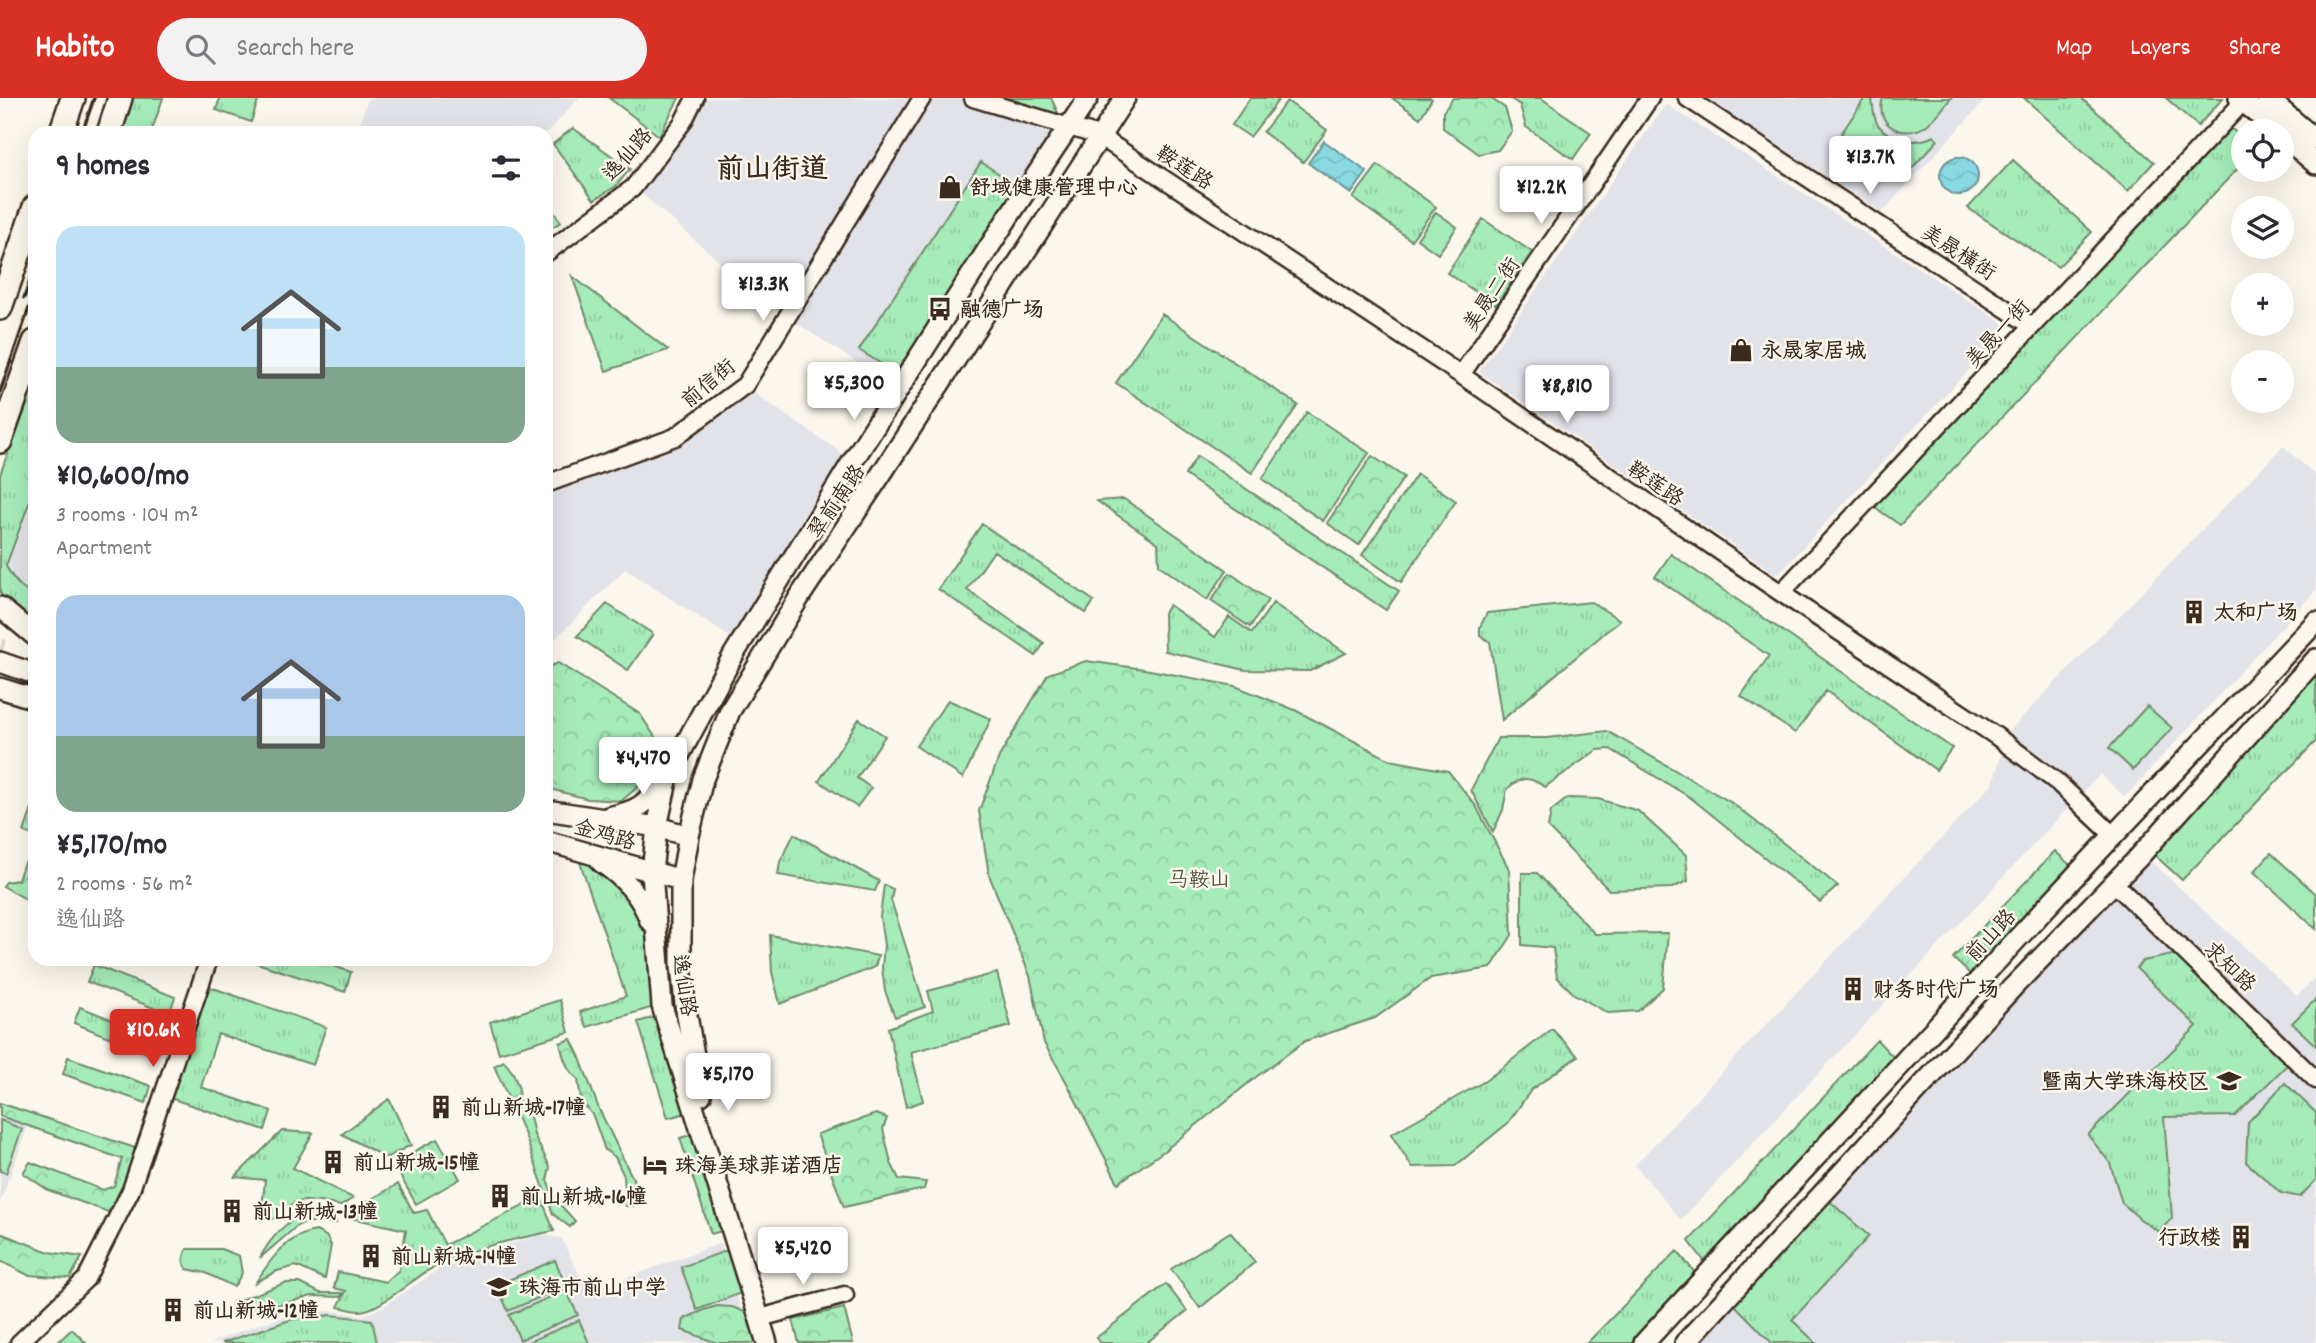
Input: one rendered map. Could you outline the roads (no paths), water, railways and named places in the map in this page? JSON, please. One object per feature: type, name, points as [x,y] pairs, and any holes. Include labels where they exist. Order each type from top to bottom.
[{"type":"highway","points":[[65,126],[73,98]]},
{"type":"highway","points":[[111,126],[119,98]]},
{"type":"highway","points":[[0,308],[28,227]]},
{"type":"highway","points":[[0,441],[28,362]]},
{"type":"main road","name":"翠前南路","points":[[652,872],[657,827],[668,776],[734,654],[847,470],[1009,216],[1088,98]]},
{"type":"main road","name":"翠前南路","points":[[681,880],[703,779],[730,711],[802,593],[1125,98]]},
{"type":"main road","points":[[2241,100],[2264,119]]},
{"type":"main road","points":[[2272,100],[2316,140]]},
{"type":"main road","points":[[2294,145],[2316,164]]},
{"type":"main road","points":[[0,607],[28,630]]},
{"type":"main road","name":"前山路","points":[[1644,1343],[2113,835],[2316,622]]},
{"type":"main road","points":[[0,626],[28,634]]},
{"type":"main road","points":[[1,656],[28,659]]},
{"type":"main road","points":[[1,656],[28,670]]},
{"type":"main road","points":[[1685,1343],[2014,987],[2114,883],[2316,659]]},
{"type":"main road","points":[[0,688],[28,697]]},
{"type":"main road","points":[[596,819],[626,813],[646,803],[668,776]]},
{"type":"main road","name":"金鸡路","points":[[553,811],[657,827],[689,836]]},
{"type":"main road","points":[[570,814],[565,846],[619,875],[646,908],[655,935]]},
{"type":"main road","name":"金鸡路","points":[[565,846],[681,880]]},
{"type":"main road","name":"逸仙路","points":[[652,872],[662,1006],[766,1343]]},
{"type":"main road","name":"逸仙路","points":[[681,880],[681,966],[702,1099],[780,1343]]},
{"type":"street","name":"逸仙路","points":[[553,248],[633,188],[683,122],[695,98]]},
{"type":"street","name":"前信街","points":[[553,481],[675,437],[745,386],[922,98]]},
{"type":"street","name":"鞍莲路","points":[[973,98],[1099,136],[1461,375],[1996,736],[2057,782],[2113,835]]},
{"type":"street","name":"美晟二街","points":[[1461,375],[1650,98]]},
{"type":"street","name":"美晟橫街","points":[[1687,98],[2032,326]]},
{"type":"street","name":"美晟一街","points":[[1781,593],[2241,100]]},
{"type":"street","name":"求知路","points":[[2114,883],[2316,1080]]},
{"type":"street","points":[[19,1343],[86,1279],[131,1190],[207,966]]},
{"type":"street","points":[[771,1315],[845,1295]]},
{"type":"water","points":[[1324,141],[1367,172],[1351,194],[1308,163]]},
{"type":"water","points":[[1959,157],[1973,162],[1978,176],[1973,190],[1959,195],[1945,190],[1940,176],[1945,162]]},
{"type":"railway","points":[[84,126],[94,98]]},
{"type":"railway","points":[[24,298],[28,287]]},
{"type":"railway","points":[[0,392],[28,311]]},
{"type":"place","name":"舒域健康管理中心","points":[[950,187]]},
{"type":"place","name":"融德广场","points":[[940,309]]},
{"type":"place","name":"永晟家居城","points":[[1741,350]]},
{"type":"place","name":"太和广场","points":[[2194,612]]},
{"type":"place","name":"财务时代广场","points":[[1853,989]]},
{"type":"place","name":"暨南大学珠海校区","points":[[2229,1081]]},
{"type":"place","name":"前山新城-17幢","points":[[441,1107]]},
{"type":"place","name":"前山新城-15幢","points":[[333,1162]]},
{"type":"place","name":"珠海美球菲诺酒店","points":[[655,1165]]},
{"type":"place","name":"前山新城-16幢","points":[[500,1196]]},
{"type":"place","name":"前山新城-13幢","points":[[232,1211]]},
{"type":"place","name":"行政楼","points":[[2241,1237]]},
{"type":"place","name":"前山新城-14幢","points":[[371,1256]]},
{"type":"place","name":"珠海市前山中学","points":[[499,1287]]},
{"type":"place","name":"前山新城-12幢","points":[[173,1310]]},
{"type":"district","name":"前山街道","points":[[772,167]]},
{"type":"park label","name":"马鞍山","points":[[1199,879]]}]
